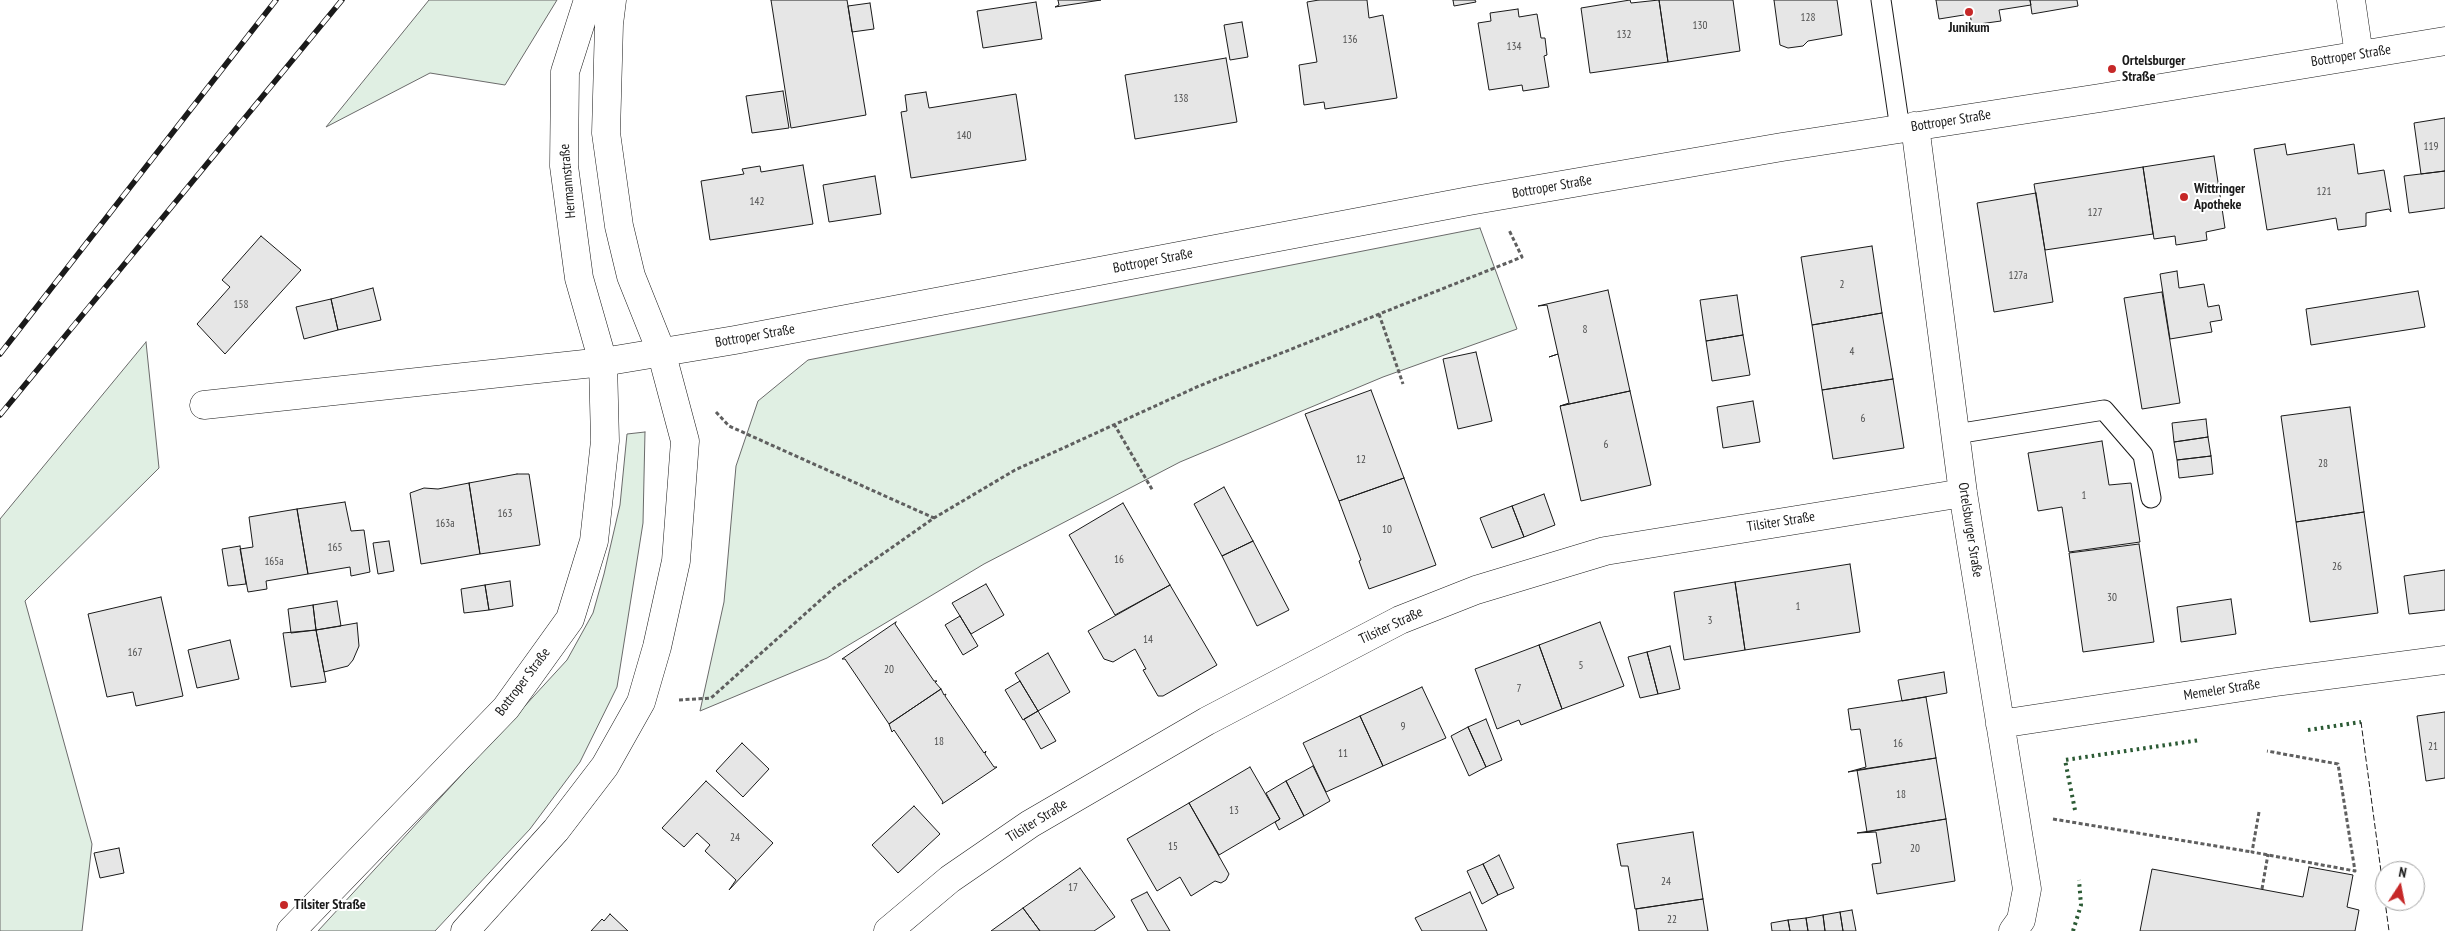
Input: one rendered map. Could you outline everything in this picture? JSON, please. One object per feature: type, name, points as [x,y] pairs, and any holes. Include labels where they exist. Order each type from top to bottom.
[{"type":"street","name":"Hermannstraße","points":[[588,0],[565,72],[564,166],[579,278],[603,362]]},
{"type":"street","points":[[465,931],[556,830],[604,766],[641,702],[657,647],[676,561],[685,441],[661,351],[630,276],[619,226],[606,133],[609,24],[612,0]]},
{"type":"street","points":[[2351,0],[2359,55]]},
{"type":"street","name":"Bottroper Straße","points":[[204,405],[603,362],[661,351],[744,339],[1494,196],[1908,127],[2100,98],[2445,41]]},
{"type":"street","name":"Ortelsburger Straße","points":[[1908,127],[1956,434],[1963,493],[2027,890],[2021,920],[2013,931]]},
{"type":"street","name":"Bottroper Straße","points":[[291,931],[506,708],[570,619],[594,541],[605,441],[603,362]]},
{"type":"street","name":"Tilsiter Straße","points":[[888,931],[950,879],[1030,824],[1207,721],[1400,620],[1476,590],[1606,551],[1963,493]]},
{"type":"street","name":"Memeler Straße","points":[[2000,724],[2276,682],[2445,660]]},
{"type":"lane","points":[[1881,0],[1908,127]]},
{"type":"lane","points":[[1956,434],[2104,410],[2143,455],[2151,498]]},
{"type":"path","points":[[641,702],[711,698],[834,588],[934,518],[1015,470],[1199,386],[1522,257],[1494,196]]},
{"type":"path","points":[[1379,314],[1403,384]]},
{"type":"path","points":[[710,406],[729,426],[934,518]]},
{"type":"path","points":[[1114,424],[1153,491]]},
{"type":"path","points":[[2092,826],[2268,854],[2355,871],[2338,764],[2267,750]]},
{"type":"path","points":[[2252,852],[2259,812]]},
{"type":"path","points":[[2262,889],[2268,854]]},
{"type":"green space","points":[[429,0],[557,0],[505,85],[430,73],[326,127]]},
{"type":"green space","points":[[1480,228],[1517,329],[1383,377],[1180,462],[984,564],[827,658],[700,711],[724,602],[736,466],[758,401],[808,360]]},
{"type":"green space","points":[[146,342],[159,468],[25,601],[92,844],[82,931],[0,931],[0,519]]},
{"type":"green space","points":[[645,432],[643,523],[617,687],[580,762],[530,829],[435,931],[318,931],[567,660],[593,613],[604,574],[620,505],[627,434]]},
{"type":"building","points":[[771,0],[847,0],[866,115],[791,128]]},
{"type":"building","points":[[1058,0],[1101,0],[1055,7],[1059,5]]},
{"type":"building","points":[[1319,0],[1367,0],[1369,18],[1383,15],[1397,98],[1325,109],[1324,102],[1304,105],[1299,65],[1317,62],[1307,2]]},
{"type":"building","points":[[1453,0],[1475,0],[1476,2],[1454,6]]},
{"type":"building","points":[[1630,0],[1631,3],[1659,0],[1668,62],[1590,73],[1581,8]]},
{"type":"building","points":[[1659,0],[1733,0],[1740,51],[1668,62]]},
{"type":"building","points":[[1774,0],[1837,0],[1842,35],[1808,41],[1803,46],[1788,48],[1780,45]]},
{"type":"building","name":"Junikum","points":[[1936,0],[2030,0],[2031,5],[1999,10],[2001,21],[1972,25],[1970,14],[1939,19]]},
{"type":"building","points":[[2030,0],[2077,0],[2078,6],[2032,14]]},
{"type":"building","points":[[1036,2],[1042,39],[983,48],[977,11]]},
{"type":"building","points":[[870,3],[874,29],[852,32],[848,6]]},
{"type":"building","points":[[1518,9],[1519,17],[1537,14],[1541,38],[1545,38],[1547,55],[1544,56],[1549,87],[1523,91],[1522,85],[1489,90],[1478,23],[1491,21],[1490,13]]},
{"type":"building","points":[[1242,22],[1248,57],[1230,60],[1224,25]]},
{"type":"building","points":[[1226,58],[1237,122],[1135,139],[1125,75]]},
{"type":"building","points":[[783,91],[789,128],[752,133],[746,96]]},
{"type":"building","points":[[926,92],[929,108],[1016,94],[1026,160],[911,178],[901,112],[907,111],[905,95]]},
{"type":"building","points":[[2445,118],[2445,171],[2421,174],[2414,123]]},
{"type":"building","points":[[2285,144],[2287,155],[2354,144],[2358,174],[2384,170],[2391,212],[2389,209],[2366,213],[2366,226],[2338,230],[2336,218],[2267,230],[2254,149]]},
{"type":"building","name":"Wittringer Apotheke","points":[[2214,156],[2225,228],[2206,232],[2207,240],[2176,245],[2175,236],[2154,239],[2143,167]]},
{"type":"building","points":[[803,165],[813,224],[710,240],[701,181],[744,174],[742,169],[760,166],[761,172]]},
{"type":"building","points":[[2143,167],[2153,234],[2045,250],[2034,184]]},
{"type":"building","points":[[2445,171],[2445,208],[2409,213],[2404,176]]},
{"type":"building","points":[[875,176],[881,214],[829,222],[823,185]]},
{"type":"building","points":[[2036,193],[2053,302],[1994,312],[1977,203]]},
{"type":"building","points":[[261,236],[301,270],[225,354],[197,324],[230,287],[222,280]]},
{"type":"building","points":[[1872,246],[1882,313],[1812,325],[1801,257]]},
{"type":"building","points":[[2177,271],[2179,288],[2204,284],[2208,307],[2219,305],[2222,320],[2210,322],[2212,332],[2170,339],[2160,274]]},
{"type":"building","points":[[373,288],[381,320],[338,330],[331,299]]},
{"type":"building","points":[[1608,290],[1630,391],[1560,406],[1569,403],[1547,305],[1538,306]]},
{"type":"building","points":[[2418,291],[2425,327],[2311,345],[2306,309]]},
{"type":"building","points":[[2162,292],[2180,403],[2142,409],[2124,298]]},
{"type":"building","points":[[1737,295],[1743,335],[1706,341],[1700,300]]},
{"type":"building","points":[[331,299],[338,330],[304,339],[296,307]]},
{"type":"building","points":[[1882,313],[1893,379],[1822,390],[1812,325]]},
{"type":"building","points":[[1743,335],[1750,375],[1712,381],[1706,341]]},
{"type":"building","points":[[1476,352],[1492,421],[1458,429],[1443,359]]},
{"type":"building","points":[[1893,379],[1904,448],[1833,459],[1822,390]]},
{"type":"building","points":[[1371,390],[1404,478],[1339,501],[1305,414]]},
{"type":"building","points":[[1630,391],[1651,485],[1581,501],[1560,406]]},
{"type":"building","points":[[1753,401],[1760,442],[1723,448],[1717,407]]},
{"type":"building","points":[[2350,407],[2364,512],[2296,522],[2281,416]]},
{"type":"building","points":[[2206,419],[2208,437],[2174,442],[2172,423]]},
{"type":"building","points":[[2208,437],[2211,456],[2177,460],[2174,442]]},
{"type":"building","points":[[2102,441],[2109,485],[2131,483],[2140,542],[2069,552],[2062,507],[2038,511],[2028,453]]},
{"type":"building","points":[[2211,456],[2213,474],[2179,478],[2177,460]]},
{"type":"building","points":[[517,474],[529,474],[540,545],[480,554],[469,483]]},
{"type":"building","points":[[1404,478],[1436,565],[1369,589],[1359,561],[1361,560],[1339,501]]},
{"type":"building","points":[[469,483],[480,554],[421,564],[410,493],[424,488],[438,489]]},
{"type":"building","points":[[1224,487],[1253,541],[1222,556],[1194,504]]},
{"type":"building","points":[[1544,494],[1555,525],[1524,537],[1512,506]]},
{"type":"building","points":[[345,502],[351,531],[364,530],[370,572],[351,576],[350,567],[308,574],[297,509]]},
{"type":"building","points":[[1123,503],[1170,585],[1115,615],[1069,535]]},
{"type":"building","points":[[1512,506],[1524,537],[1492,548],[1480,518]]},
{"type":"building","points":[[297,509],[308,574],[266,581],[267,589],[248,592],[240,549],[253,547],[249,517]]},
{"type":"building","points":[[2364,512],[2378,613],[2310,622],[2296,522]]},
{"type":"building","points":[[389,541],[394,571],[378,574],[373,543]]},
{"type":"building","points":[[1253,541],[1289,610],[1257,626],[1222,556]]},
{"type":"building","points":[[2139,544],[2154,642],[2083,652],[2069,553]]},
{"type":"building","points":[[240,546],[246,584],[228,586],[222,549]]},
{"type":"building","points":[[1850,564],[1860,632],[1745,650],[1735,582]]},
{"type":"building","points":[[2445,570],[2445,610],[2409,614],[2404,576]]},
{"type":"building","points":[[510,581],[513,606],[489,610],[485,585]]},
{"type":"building","points":[[1735,582],[1745,650],[1684,660],[1674,592]]},
{"type":"building","points":[[986,584],[1004,615],[971,634],[952,603]]},
{"type":"building","points":[[485,585],[489,610],[464,613],[461,589]]},
{"type":"building","points":[[1170,585],[1217,665],[1163,696],[1158,696],[1143,670],[1146,669],[1135,649],[1113,662],[1104,659],[1088,631]]},
{"type":"building","points":[[161,597],[183,696],[136,706],[133,692],[107,697],[88,614]]},
{"type":"building","points":[[2231,599],[2236,634],[2181,642],[2177,607]]},
{"type":"building","points":[[337,601],[341,626],[316,630],[313,605]]},
{"type":"building","points":[[313,605],[316,630],[291,633],[288,609]]},
{"type":"building","points":[[960,616],[978,646],[963,655],[945,625]]},
{"type":"building","points":[[896,622],[895,624],[941,689],[889,724],[845,659],[842,659]]},
{"type":"building","points":[[1600,622],[1624,686],[1562,709],[1539,645]]},
{"type":"building","points":[[357,623],[359,646],[353,660],[348,666],[324,672],[316,630]]},
{"type":"building","points":[[316,630],[326,682],[291,687],[283,633]]},
{"type":"building","points":[[230,640],[239,679],[197,688],[188,650]]},
{"type":"building","points":[[1539,645],[1562,709],[1521,725],[1519,720],[1497,729],[1475,669]]},
{"type":"building","points":[[1670,646],[1680,689],[1658,694],[1647,652]]},
{"type":"building","points":[[1647,652],[1658,694],[1640,698],[1628,657]]},
{"type":"building","points":[[1048,653],[1070,692],[1038,711],[1015,673]]},
{"type":"building","points":[[1944,672],[1947,693],[1902,701],[1898,680]]},
{"type":"building","points":[[1020,681],[1038,711],[1023,720],[1005,690]]},
{"type":"building","points":[[1422,687],[1446,738],[1383,766],[1360,716]]},
{"type":"building","points":[[941,689],[984,753],[986,751],[985,754],[994,767],[997,767],[942,804],[943,802],[894,730],[892,732],[889,724]]},
{"type":"building","points":[[1926,697],[1936,758],[1848,772],[1866,767],[1860,729],[1851,730],[1848,709]]},
{"type":"building","points":[[1038,711],[1056,741],[1041,749],[1024,719]]},
{"type":"building","points":[[2445,712],[2445,778],[2426,781],[2417,716]]},
{"type":"building","points":[[1360,716],[1383,766],[1326,792],[1303,743]]},
{"type":"building","points":[[1486,719],[1502,760],[1486,767],[1468,727]]},
{"type":"building","points":[[1468,727],[1486,767],[1469,776],[1451,736]]},
{"type":"building","points":[[742,743],[769,769],[743,797],[716,771]]},
{"type":"building","points":[[1936,758],[1946,819],[1867,832],[1857,770]]},
{"type":"building","points":[[1313,766],[1330,801],[1304,816],[1286,781]]},
{"type":"building","points":[[1250,767],[1280,819],[1219,855],[1189,803]]},
{"type":"building","points":[[706,781],[773,843],[729,890],[736,880],[705,851],[710,845],[697,833],[684,847],[662,828]]},
{"type":"building","points":[[1286,781],[1304,816],[1279,830],[1275,822],[1280,819],[1266,793]]},
{"type":"building","points":[[1189,803],[1229,874],[1226,880],[1221,883],[1215,881],[1191,896],[1180,877],[1157,891],[1127,839]]},
{"type":"building","points":[[914,806],[940,834],[898,873],[872,845]]},
{"type":"building","points":[[1946,819],[1955,881],[1877,894],[1872,864],[1881,863],[1876,832],[1857,833]]},
{"type":"building","points":[[1693,832],[1703,899],[1635,909],[1628,866],[1621,866],[1617,844]]},
{"type":"building","points":[[119,848],[124,873],[100,878],[94,853]]},
{"type":"building","points":[[1499,855],[1514,888],[1498,895],[1483,864]]},
{"type":"building","points":[[1483,864],[1498,895],[1482,904],[1467,871]]},
{"type":"building","points":[[2309,867],[2353,875],[2347,907],[2359,910],[2355,931],[2140,931],[2152,869],[2303,897]]},
{"type":"building","points":[[1080,868],[1115,917],[1094,931],[1040,931],[1023,908]]},
{"type":"building","points":[[1147,892],[1170,931],[1148,931],[1131,900]]},
{"type":"building","points":[[1470,892],[1487,931],[1422,931],[1415,918]]},
{"type":"building","points":[[1703,899],[1708,931],[1639,931],[1636,909]]},
{"type":"building","points":[[1023,908],[1040,931],[991,931]]},
{"type":"building","points":[[1852,910],[1856,931],[1843,931],[1840,912]]},
{"type":"building","points":[[1840,912],[1843,931],[1825,931],[1823,915]]},
{"type":"building","points":[[610,914],[628,931],[591,931],[602,919],[604,921]]},
{"type":"building","points":[[1823,915],[1825,931],[1808,931],[1806,918]]},
{"type":"building","points":[[1806,918],[1808,931],[1790,931],[1788,920]]},
{"type":"building","points":[[1788,920],[1790,931],[1772,931],[1771,923]]},
{"type":"railway","points":[[0,354],[276,0]]},
{"type":"railway","points":[[0,415],[342,0]]},
{"type":"hedge","points":[[2308,730],[2361,722]]},
{"type":"hedge","points":[[2075,810],[2065,760],[2200,740]]},
{"type":"hedge","points":[[2073,931],[2081,905],[2079,880]]},
{"type":"fence","points":[[2361,722],[2389,931]]},
{"type":"place","name":"Junikum","points":[[1969,12]]},
{"type":"place","name":"Ortelsburger Straße","points":[[2112,69]]},
{"type":"place","name":"Wittringer Apotheke","points":[[2184,197]]},
{"type":"place","name":"Tilsiter Straße","points":[[284,905]]}]
